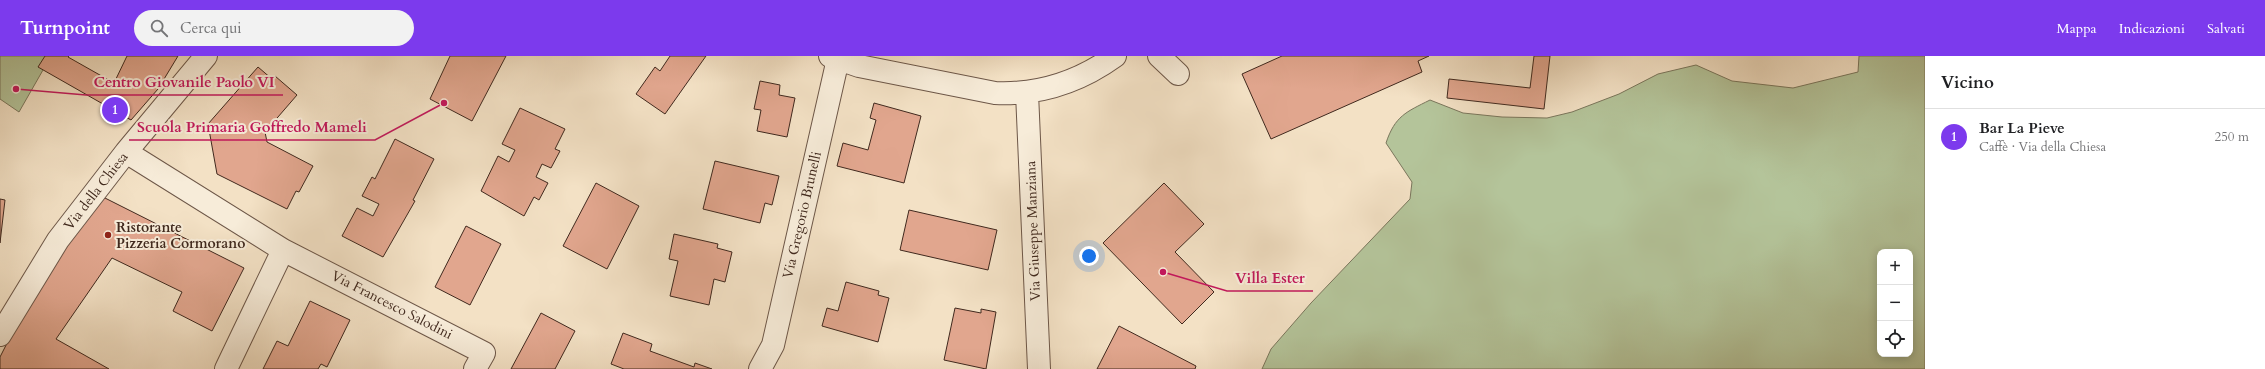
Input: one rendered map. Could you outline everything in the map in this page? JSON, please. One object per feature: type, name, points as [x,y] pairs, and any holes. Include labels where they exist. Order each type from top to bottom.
[{"type":"street","name":"Via della Chiesa","points":[[0,335],[58,240],[126,152],[206,56]]},
{"type":"street","points":[[834,57],[859,66],[995,93],[1027,93],[1077,79],[1115,56]]},
{"type":"street","points":[[1159,56],[1178,74]]},
{"type":"street","name":"Via Gregorio Brunelli","points":[[760,369],[773,345],[834,57]]},
{"type":"street","name":"Via Giuseppe Manziana","points":[[1027,93],[1039,369]]},
{"type":"street","name":"Via Francesco Salodini","points":[[126,152],[283,250],[484,353],[476,369]]},
{"type":"street","points":[[226,369],[283,250]]},
{"type":"green space","points":[[0,56],[51,56],[19,112],[0,99]]},
{"type":"green space","points":[[1859,56],[1925,56],[1925,369],[1262,369],[1271,349],[1311,303],[1410,199],[1412,182],[1386,143],[1393,127],[1402,116],[1422,104],[1430,100],[1463,113],[1502,117],[1547,118],[1572,112],[1619,94],[1658,74],[1696,65],[1732,81],[1793,88],[1858,72]]},
{"type":"building","points":[[45,56],[69,56],[68,57],[114,83],[127,56],[178,56],[158,89],[131,120],[38,67]]},
{"type":"building","points":[[450,56],[506,56],[472,121],[430,99]]},
{"type":"building","points":[[670,56],[706,56],[665,114],[636,94],[655,67],[660,71]]},
{"type":"building","points":[[1282,56],[1429,56],[1418,61],[1422,72],[1271,139],[1242,74]]},
{"type":"building","points":[[1534,56],[1550,56],[1544,109],[1447,98],[1449,79],[1530,88]]},
{"type":"building","points":[[258,67],[272,79],[275,76],[297,95],[265,132],[267,142],[313,166],[299,192],[296,191],[287,209],[217,174],[208,124]]},
{"type":"building","points":[[760,81],[780,85],[779,95],[795,98],[787,137],[757,131],[761,110],[754,109]]},
{"type":"building","points":[[874,103],[921,116],[904,183],[837,166],[843,143],[868,150],[876,120],[870,118]]},
{"type":"building","points":[[520,108],[565,129],[555,149],[560,151],[551,168],[542,164],[536,177],[548,183],[539,200],[534,197],[524,216],[481,191],[498,156],[509,162],[515,150],[502,144]]},
{"type":"building","points":[[395,139],[434,159],[413,200],[415,201],[383,257],[342,236],[357,208],[373,216],[379,204],[362,196],[372,177],[375,179]]},
{"type":"building","points":[[715,161],[779,176],[772,205],[765,203],[760,223],[703,209]]},
{"type":"building","points":[[596,183],[639,206],[607,269],[563,246]]},
{"type":"building","points":[[1164,183],[1204,224],[1175,252],[1214,292],[1182,324],[1103,243]]},
{"type":"building","points":[[99,195],[244,268],[212,331],[173,311],[182,292],[112,258],[56,339],[109,369],[0,369],[0,357],[29,300]]},
{"type":"building","points":[[0,199],[5,200],[0,243]]},
{"type":"building","points":[[909,210],[997,230],[988,270],[900,250]]},
{"type":"building","points":[[466,226],[501,244],[470,305],[435,287]]},
{"type":"building","points":[[674,234],[718,244],[717,248],[732,252],[725,282],[714,279],[709,305],[670,296],[678,261],[669,259]]},
{"type":"building","points":[[846,282],[879,291],[878,295],[889,298],[878,342],[822,326],[827,308],[838,311]]},
{"type":"building","points":[[310,301],[350,320],[327,367],[321,364],[318,369],[263,369],[277,341],[288,346]]},
{"type":"building","points":[[955,308],[981,313],[981,309],[996,312],[986,369],[944,360]]},
{"type":"building","points":[[541,313],[575,331],[555,369],[511,369]]},
{"type":"building","points":[[1119,326],[1196,366],[1195,369],[1097,369]]},
{"type":"building","points":[[623,333],[652,344],[650,351],[694,367],[695,363],[712,369],[624,369],[611,364]]},
{"type":"place","name":"Centro Giovanile Paolo VI","points":[[16,89]]},
{"type":"place","name":"Scuola Primaria Goffredo Mameli","points":[[444,103]]},
{"type":"place","name":"Bar La Pieve","points":[[115,110]]},
{"type":"place","name":"Ristorante Pizzeria Cormorano","points":[[108,235]]},
{"type":"place","name":"Villa Ester","points":[[1163,272]]}]
